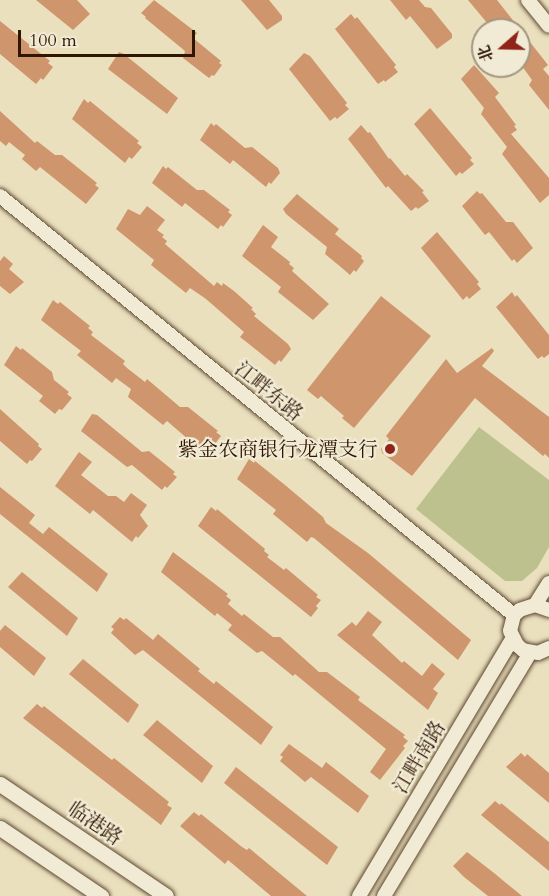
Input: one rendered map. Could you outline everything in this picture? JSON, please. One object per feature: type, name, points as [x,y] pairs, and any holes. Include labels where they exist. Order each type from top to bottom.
[{"type":"main road","name":"临港路","points":[[0,784],[166,896]]},
{"type":"main road","points":[[0,828],[101,896]]},
{"type":"street","points":[[528,0],[549,27]]},
{"type":"street","name":"江畔东路","points":[[0,196],[514,615]]},
{"type":"street","points":[[535,605],[549,584]]},
{"type":"street","points":[[530,653],[512,639],[510,631],[514,615],[527,606],[535,605],[549,610]]},
{"type":"street","name":"江畔南路","points":[[359,896],[512,639]]},
{"type":"street","points":[[384,896],[530,653],[549,648]]},
{"type":"green space","points":[[479,427],[549,480],[549,547],[537,568],[522,581],[505,581],[416,509]]},
{"type":"building","points":[[36,0],[77,0],[90,14],[73,30]]},
{"type":"building","points":[[154,0],[197,33],[193,38],[221,61],[219,63],[222,65],[214,76],[209,78],[183,58],[185,51],[141,13]]},
{"type":"building","points":[[241,0],[269,0],[282,16],[282,20],[267,30]]},
{"type":"building","points":[[390,0],[419,0],[425,7],[431,8],[452,34],[452,38],[437,49],[410,16],[406,20]]},
{"type":"building","points":[[468,0],[497,0],[511,18],[483,18]]},
{"type":"building","points":[[351,14],[355,19],[357,17],[396,65],[394,67],[398,72],[385,82],[384,80],[378,84],[335,29]]},
{"type":"building","points":[[0,21],[50,61],[48,63],[53,67],[43,80],[41,78],[36,84],[0,54]]},
{"type":"building","points":[[531,43],[548,65],[543,69],[549,76],[549,110],[529,85],[532,80]]},
{"type":"building","points":[[119,52],[178,98],[167,114],[108,69]]},
{"type":"building","points":[[304,53],[310,56],[347,103],[345,105],[349,109],[337,119],[335,117],[330,121],[289,69]]},
{"type":"building","points":[[471,68],[471,78],[486,78],[499,93],[495,97],[516,125],[514,126],[517,130],[511,134],[549,178],[549,195],[540,203],[502,154],[507,147],[481,114],[484,108],[461,79]]},
{"type":"building","points":[[84,99],[88,103],[90,101],[139,141],[137,143],[142,147],[132,159],[129,157],[125,163],[72,119]]},
{"type":"building","points":[[430,108],[472,158],[470,160],[474,164],[462,174],[460,172],[456,176],[414,124]]},
{"type":"building","points":[[0,111],[35,143],[37,141],[55,155],[62,155],[97,183],[95,185],[99,188],[86,204],[40,167],[36,171],[22,159],[25,155],[9,142],[6,146],[0,141]]},
{"type":"building","points":[[211,123],[214,126],[216,124],[245,148],[252,147],[278,168],[280,173],[271,184],[269,182],[266,187],[233,160],[230,164],[200,140]]},
{"type":"building","points":[[361,125],[368,133],[370,132],[389,159],[405,176],[407,174],[424,191],[422,192],[429,201],[411,211],[388,186],[386,188],[348,139]]},
{"type":"building","points":[[163,166],[166,169],[168,167],[197,190],[204,190],[230,210],[228,212],[232,215],[223,227],[221,225],[218,229],[185,203],[182,207],[152,183]]},
{"type":"building","points":[[477,191],[482,193],[506,222],[513,222],[533,248],[517,263],[514,259],[512,261],[489,232],[485,235],[462,206]]},
{"type":"building","points":[[297,194],[339,229],[335,234],[362,256],[364,261],[356,272],[354,270],[350,275],[325,254],[327,247],[286,214],[283,209]]},
{"type":"building","points":[[147,206],[165,220],[157,230],[164,235],[162,237],[167,241],[165,244],[214,286],[217,282],[222,286],[223,283],[234,291],[253,308],[251,309],[256,314],[254,316],[288,344],[291,349],[281,362],[279,360],[275,365],[240,337],[244,332],[206,299],[190,288],[186,293],[151,265],[154,260],[116,229],[128,209],[140,215]]},
{"type":"building","points":[[263,225],[278,237],[271,247],[290,262],[289,264],[294,268],[292,271],[329,304],[313,320],[278,292],[281,287],[242,256]]},
{"type":"building","points":[[437,232],[479,282],[477,284],[481,289],[469,299],[467,296],[463,300],[421,248]]},
{"type":"building","points":[[4,256],[13,264],[9,269],[24,282],[10,294],[0,286],[0,261]]},
{"type":"building","points":[[512,292],[515,297],[517,295],[549,335],[549,354],[544,358],[542,356],[538,359],[496,307]]},
{"type":"building","points":[[381,296],[431,336],[354,428],[321,396],[318,399],[307,390]]},
{"type":"building","points":[[53,300],[58,304],[60,302],[90,326],[88,328],[93,332],[91,335],[125,361],[123,364],[127,368],[145,382],[147,379],[180,407],[188,407],[218,431],[216,432],[221,436],[211,449],[209,447],[203,452],[167,421],[163,425],[128,397],[131,389],[116,378],[112,383],[77,355],[81,351],[41,320]]},
{"type":"building","points":[[16,346],[21,350],[22,348],[52,372],[54,380],[69,392],[67,394],[72,398],[62,410],[59,409],[55,414],[39,401],[43,396],[4,365]]},
{"type":"building","points":[[492,348],[494,351],[482,366],[549,417],[549,458],[545,454],[543,456],[475,398],[412,476],[382,453],[381,449],[389,439],[386,436],[446,359],[457,373]]},
{"type":"building","points":[[0,409],[42,449],[27,464],[0,441]]},
{"type":"building","points":[[92,414],[97,415],[142,452],[149,451],[175,472],[173,474],[177,477],[162,490],[132,465],[127,467],[81,431]]},
{"type":"building","points":[[79,452],[92,462],[81,475],[108,496],[116,496],[124,502],[131,493],[147,505],[140,515],[148,526],[132,542],[93,510],[90,514],[55,486]]},
{"type":"building","points":[[249,459],[254,463],[255,461],[285,485],[323,517],[326,523],[368,553],[471,640],[458,660],[314,538],[311,537],[307,542],[273,514],[276,510],[237,479]]},
{"type":"building","points":[[0,487],[35,515],[29,523],[43,534],[49,527],[108,574],[97,592],[0,514]]},
{"type":"building","points":[[211,507],[216,511],[217,509],[265,549],[264,551],[269,555],[267,557],[284,570],[286,568],[318,595],[316,597],[321,600],[311,617],[198,526]]},
{"type":"building","points":[[173,552],[228,594],[226,596],[231,600],[228,604],[242,616],[244,614],[273,637],[280,637],[319,672],[327,672],[360,697],[358,700],[405,735],[403,737],[408,741],[403,746],[405,748],[380,780],[370,772],[386,749],[295,674],[293,676],[262,651],[257,653],[228,630],[232,625],[217,613],[215,616],[161,572]]},
{"type":"building","points":[[22,572],[78,618],[67,636],[8,587]]},
{"type":"building","points":[[368,611],[382,622],[372,635],[402,663],[404,661],[422,676],[432,663],[445,674],[433,689],[438,693],[428,710],[337,635],[352,622],[356,626]]},
{"type":"building","points":[[120,617],[124,620],[126,618],[153,640],[158,634],[200,669],[198,671],[214,684],[216,681],[273,727],[261,745],[143,650],[135,655],[111,633],[114,629],[111,627]]},
{"type":"building","points":[[5,625],[46,658],[34,676],[0,647],[0,631]]},
{"type":"building","points":[[83,659],[139,705],[128,723],[69,674]]},
{"type":"building","points":[[37,704],[42,708],[44,706],[169,802],[167,805],[172,808],[161,825],[23,718]]},
{"type":"building","points":[[157,720],[213,766],[202,783],[143,735]]},
{"type":"building","points":[[289,744],[322,768],[326,762],[369,796],[358,813],[311,777],[305,782],[280,761],[283,757],[280,755]]},
{"type":"building","points":[[521,753],[525,757],[527,754],[549,773],[549,803],[506,767]]},
{"type":"building","points":[[236,767],[338,847],[327,865],[224,783]]},
{"type":"building","points":[[495,801],[500,805],[501,803],[549,842],[549,871],[481,815]]},
{"type":"building","points":[[194,812],[199,816],[201,814],[242,847],[247,850],[249,848],[307,896],[271,896],[228,860],[225,864],[180,826]]},
{"type":"building","points":[[467,852],[522,896],[488,896],[464,877],[453,866]]},
{"type":"place","name":"紫金农商银行龙潭支行","points":[[390,449]]}]
